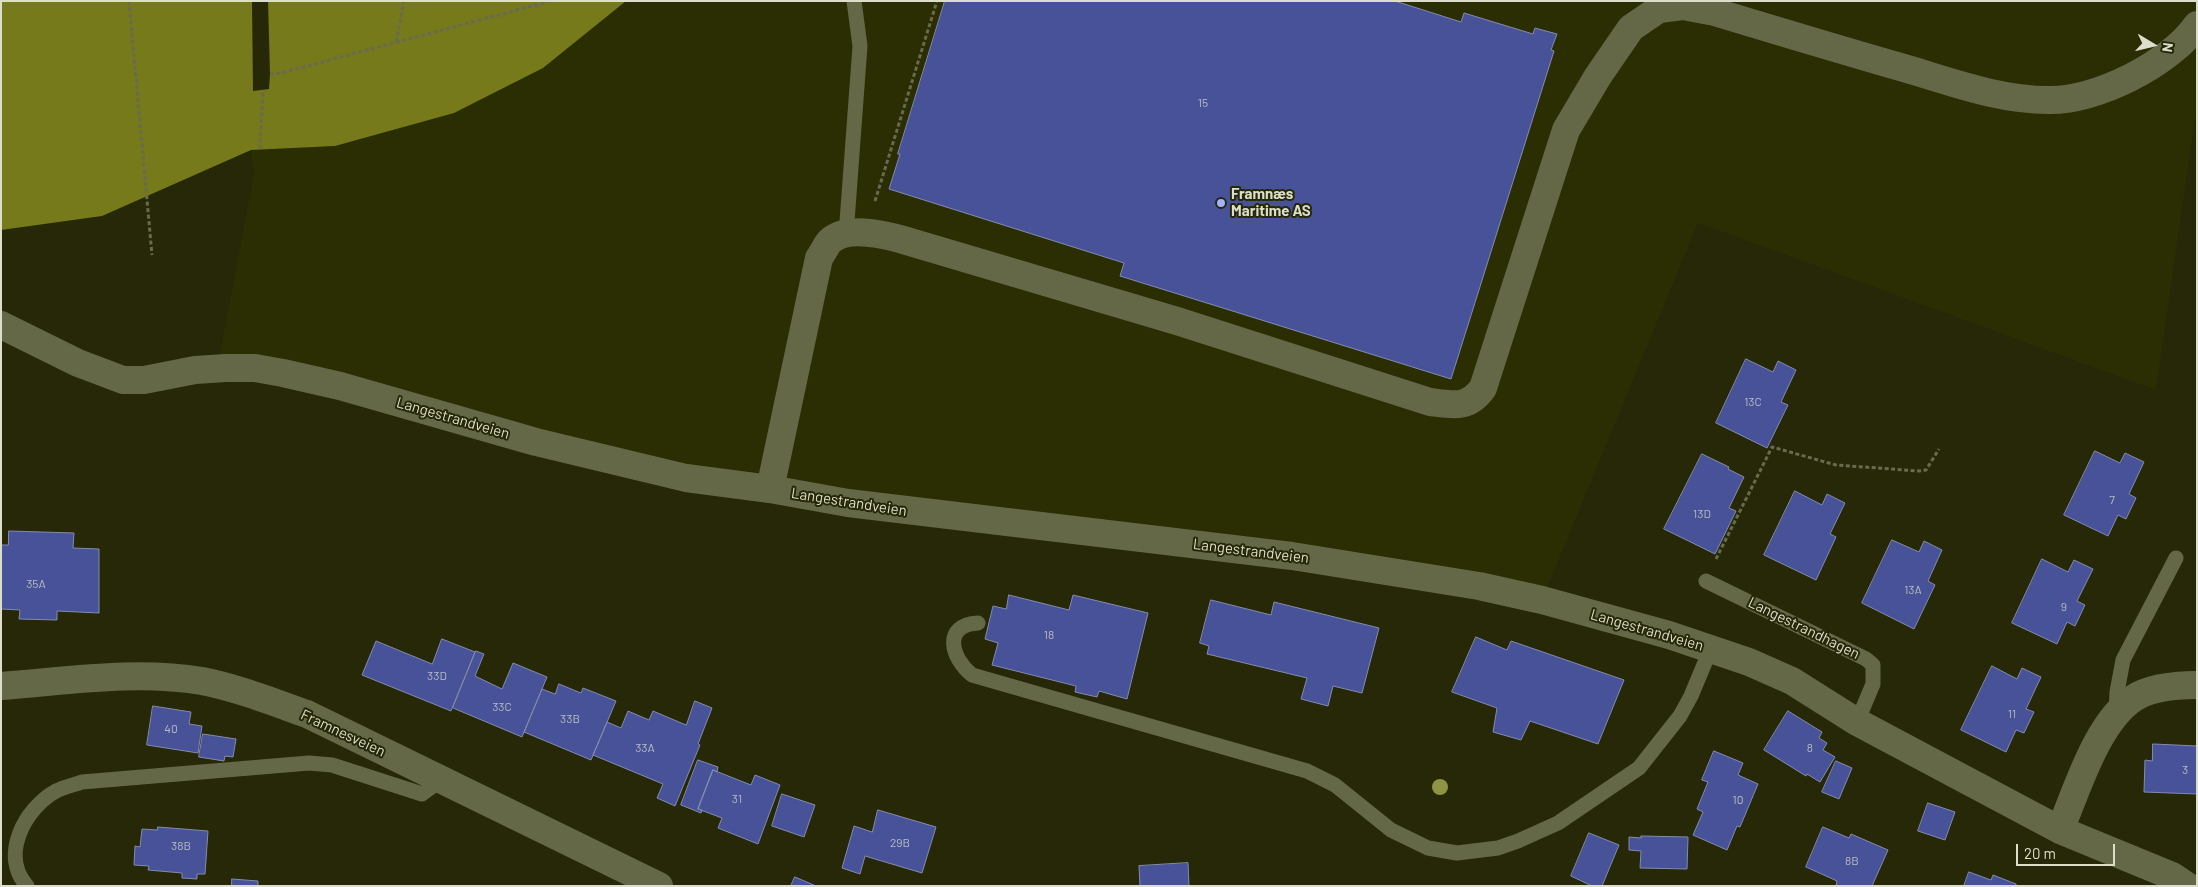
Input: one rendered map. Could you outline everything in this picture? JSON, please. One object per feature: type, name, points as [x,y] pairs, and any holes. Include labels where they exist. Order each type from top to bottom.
[{"type":"street","points":[[770,489],[819,258],[831,240],[856,233],[1177,321],[1430,402],[1455,406],[1475,400],[1483,388],[1566,130],[1631,28],[1660,9],[1676,4],[1715,12],[1998,96],[2050,100],[2088,96],[2126,79],[2165,55],[2197,25]]},
{"type":"street","name":"Langestrandveien","points":[[1,326],[78,363],[123,380],[144,380],[195,370],[226,368],[255,368],[282,372],[340,386],[536,442],[686,478],[770,489],[848,504],[1292,556],[1479,586],[1542,600],[1711,648],[1792,681],[1857,722],[2060,830],[2172,876],[2187,886]]},
{"type":"street","name":"Framnesveien","points":[[1,686],[98,677],[153,676],[202,682],[252,694],[307,714],[659,886]]},
{"type":"street","points":[[2060,830],[2101,735],[2116,712],[2135,697],[2174,685],[2197,685]]},
{"type":"lane","points":[[854,1],[860,46],[856,233]]},
{"type":"lane","points":[[2116,712],[2117,692],[2123,660],[2176,558]]},
{"type":"lane","name":"Langestrandhagen","points":[[1706,581],[1866,659],[1872,665],[1873,684],[1857,722]]},
{"type":"lane","name":"Langestrandveien","points":[[978,623],[967,624],[961,627],[957,634],[954,648],[958,661],[972,675],[1307,771],[1335,785],[1402,837],[1428,848],[1457,853],[1498,848],[1543,830],[1596,799],[1639,768],[1680,716],[1691,696],[1711,648]]},
{"type":"lane","points":[[27,886],[12,866],[11,849],[17,832],[34,809],[56,792],[82,782],[309,763],[332,766],[422,794],[441,780]]},
{"type":"path","points":[[129,1],[152,255]]},
{"type":"path","points":[[396,42],[404,1]]},
{"type":"path","points":[[528,7],[530,1]]},
{"type":"path","points":[[270,74],[281,73],[552,1]]},
{"type":"path","points":[[856,233],[937,1]]},
{"type":"path","points":[[260,150],[263,90]]},
{"type":"path","points":[[1706,581],[1772,447],[1836,465],[1919,471],[1926,470],[1939,450]]},
{"type":"shaded area","points":[[1,1],[626,1],[543,68],[454,113],[335,146],[251,150],[102,216],[1,230]]},
{"type":"shaded area","points":[[626,1],[2197,1],[2197,104],[2156,390],[1698,223],[1542,600],[770,489],[217,369],[254,174],[251,150],[335,146],[543,68]]},
{"type":"pier","points":[[252,1],[268,1],[270,74],[269,89],[253,91]]},
{"type":"building","name":"Framnæs Maritime AS","points":[[945,1],[1395,1],[1461,22],[1464,13],[1533,34],[1535,28],[1557,34],[1551,50],[1554,51],[1451,379],[1120,276],[1124,263],[889,189]]},
{"type":"building","points":[[1746,359],[1773,372],[1778,361],[1796,370],[1781,402],[1788,405],[1767,448],[1716,423]]},
{"type":"building","points":[[2095,451],[2120,463],[2125,453],[2144,462],[2129,494],[2136,498],[2126,519],[2118,515],[2108,536],[2064,515]]},
{"type":"building","points":[[1702,454],[1729,467],[1728,469],[1744,477],[1729,508],[1736,511],[1715,554],[1664,529]]},
{"type":"building","points":[[1795,491],[1822,505],[1827,494],[1845,503],[1830,534],[1836,537],[1816,580],[1764,555]]},
{"type":"building","points":[[9,531],[74,533],[73,548],[99,549],[99,613],[57,611],[57,620],[19,619],[20,610],[1,609],[1,545],[8,545]]},
{"type":"building","points":[[1892,540],[1919,552],[1924,541],[1942,550],[1928,581],[1935,585],[1914,629],[1862,603]]},
{"type":"building","points":[[2042,559],[2068,572],[2074,560],[2093,569],[2077,601],[2085,605],[2075,626],[2067,622],[2057,644],[2012,623]]},
{"type":"building","points":[[1009,595],[1069,610],[1073,595],[1148,613],[1127,699],[1099,691],[1097,697],[1075,692],[1076,686],[992,665],[998,643],[985,639],[993,606],[1006,609]]},
{"type":"building","points":[[1211,600],[1271,615],[1274,602],[1379,628],[1362,693],[1333,686],[1328,706],[1301,699],[1307,678],[1207,654],[1209,646],[1200,643]]},
{"type":"building","points":[[1476,637],[1507,650],[1511,641],[1624,680],[1598,744],[1530,721],[1521,740],[1493,732],[1497,708],[1452,692]]},
{"type":"building","points":[[442,639],[475,652],[451,711],[362,675],[376,641],[432,664]]},
{"type":"building","points":[[476,651],[484,654],[475,676],[502,689],[513,663],[547,677],[522,737],[453,708]]},
{"type":"building","points":[[1992,666],[2017,679],[2022,668],[2041,677],[2026,709],[2034,712],[2024,733],[2016,730],[2006,752],[1961,730]]},
{"type":"building","points":[[559,684],[581,693],[583,688],[616,701],[591,760],[524,732],[542,689],[555,694]]},
{"type":"building","points":[[695,701],[712,708],[698,744],[700,745],[675,806],[657,798],[663,784],[593,755],[607,722],[621,728],[628,711],[649,720],[653,711],[686,725]]},
{"type":"building","points":[[153,706],[191,712],[189,724],[202,726],[198,753],[147,745]]},
{"type":"building","points":[[1788,711],[1822,732],[1819,738],[1827,743],[1823,750],[1835,757],[1820,782],[1807,774],[1806,776],[1764,750]]},
{"type":"building","points":[[203,734],[236,739],[233,757],[225,756],[224,761],[199,757]]},
{"type":"building","points":[[2153,744],[2197,746],[2197,794],[2144,792],[2145,760],[2152,761]]},
{"type":"building","points":[[1714,751],[1743,763],[1738,775],[1758,784],[1740,827],[1737,826],[1727,850],[1693,835],[1703,812],[1697,809],[1708,782],[1702,780]]},
{"type":"building","points":[[698,760],[718,767],[717,772],[713,770],[698,809],[702,810],[701,813],[681,805]]},
{"type":"building","points":[[1836,761],[1852,768],[1839,799],[1822,792]]},
{"type":"building","points":[[713,770],[751,785],[755,775],[780,785],[758,844],[718,828],[722,818],[698,809]]},
{"type":"building","points":[[782,794],[815,805],[804,837],[772,826]]},
{"type":"building","points":[[1928,803],[1955,812],[1945,840],[1918,831]]},
{"type":"building","points":[[878,810],[936,827],[922,873],[865,856],[860,874],[842,868],[854,826],[872,832]]},
{"type":"building","points":[[158,827],[208,831],[205,874],[197,874],[197,879],[182,878],[182,873],[148,870],[149,866],[134,865],[135,846],[140,847],[142,829],[157,830]]},
{"type":"building","points":[[1823,827],[1849,838],[1851,834],[1888,850],[1872,886],[1836,886],[1837,881],[1806,867]]},
{"type":"building","points":[[1589,833],[1619,845],[1602,886],[1592,886],[1571,876]]},
{"type":"building","points":[[1641,836],[1688,837],[1687,869],[1640,868],[1641,851],[1629,850],[1629,837],[1641,838]]},
{"type":"building","points":[[1188,863],[1189,886],[1140,886],[1139,866]]},
{"type":"building","points":[[1969,872],[1991,880],[1993,875],[2016,884],[2016,886],[1964,886]]},
{"type":"building","points":[[795,877],[816,886],[791,886]]},
{"type":"building","points":[[232,879],[258,881],[258,886],[232,886]]},
{"type":"place","name":"Framnæs Maritime AS","points":[[1221,203]]}]
